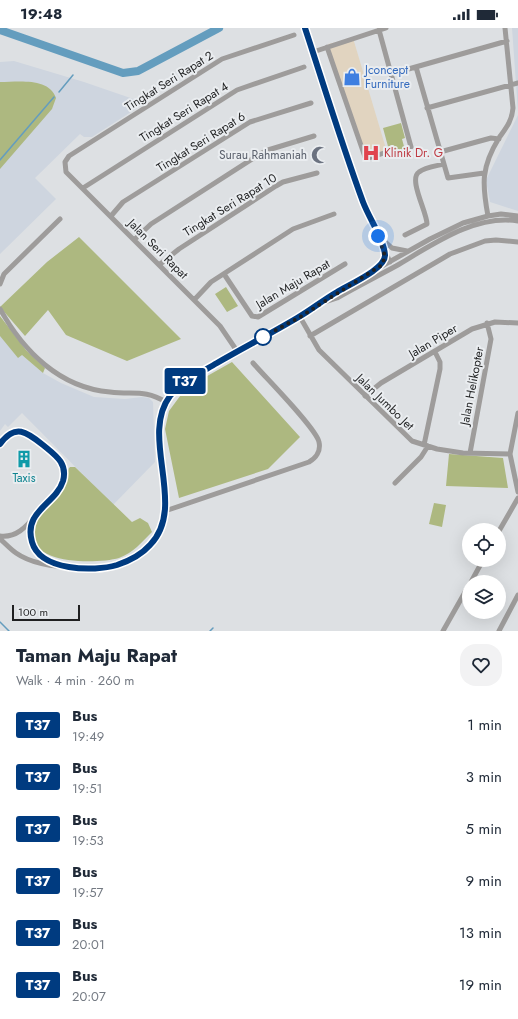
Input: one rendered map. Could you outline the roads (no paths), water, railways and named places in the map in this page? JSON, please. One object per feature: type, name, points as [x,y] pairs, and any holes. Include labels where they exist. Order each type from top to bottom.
[{"type":"street","points":[[307,28],[353,175],[367,212],[391,261]]},
{"type":"street","points":[[314,52],[386,28]]},
{"type":"street","points":[[488,216],[483,182],[484,173],[499,140],[511,119],[513,108],[515,84],[505,28]]},
{"type":"street","points":[[379,30],[411,147]]},
{"type":"street","name":"Tingkat Seri Rapat 2","points":[[65,162],[69,156],[222,59],[294,35]]},
{"type":"street","points":[[402,69],[416,67],[507,41]]},
{"type":"street","points":[[327,48],[365,157],[368,158],[387,152]]},
{"type":"street","points":[[314,52],[369,212],[391,261]]},
{"type":"street","name":"Tingkat Seri Rapat 4","points":[[83,188],[237,90],[304,67]]},
{"type":"street","points":[[416,67],[447,176],[451,179],[484,173]]},
{"type":"street","points":[[427,108],[515,84]]},
{"type":"street","name":"Tingkat Seri Rapat 6","points":[[111,216],[123,202],[250,122],[311,103]]},
{"type":"street","points":[[134,240],[151,224],[260,154],[268,150],[314,136]]},
{"type":"street","points":[[440,152],[492,138],[499,140]]},
{"type":"street","name":"Jalan Seri Rapat","points":[[65,162],[66,172],[195,299],[220,326],[237,352]]},
{"type":"street","points":[[405,235],[426,224],[416,184],[416,175],[420,171],[444,164]]},
{"type":"street","name":"Tingkat Seri Rapat 10","points":[[159,265],[178,248],[276,186],[283,182],[317,173]]},
{"type":"street","points":[[195,299],[211,282],[297,227],[334,214]]},
{"type":"street","points":[[0,538],[17,553],[26,558],[48,565],[110,566],[128,561],[152,542],[164,519],[165,511],[160,431],[162,413],[166,402],[179,386],[300,317],[334,294],[408,251],[463,223],[501,214],[518,216]]},
{"type":"street","points":[[488,216],[494,219],[518,221]]},
{"type":"street","points":[[479,225],[488,216]]},
{"type":"street","points":[[0,284],[4,274],[60,219]]},
{"type":"street","points":[[322,303],[337,298],[441,240],[479,225],[502,220]]},
{"type":"street","points":[[382,239],[396,250],[408,251]]},
{"type":"street","points":[[310,336],[450,254],[486,241],[496,240],[518,242]]},
{"type":"street","points":[[376,270],[385,260],[384,248]]},
{"type":"street","points":[[353,289],[386,268],[391,261],[426,248]]},
{"type":"street","name":"Jalan Maju Rapat","points":[[224,274],[252,316],[258,317],[345,264]]},
{"type":"street","points":[[0,309],[22,343],[42,362],[64,376],[96,390],[149,393],[166,402]]},
{"type":"street","name":"Jalan Jumbo Jet","points":[[300,317],[319,350],[408,437],[426,446],[470,453],[510,454]]},
{"type":"street","name":"Jalan Piper","points":[[365,396],[381,383],[472,329],[487,323],[503,321],[518,323]]},
{"type":"street","name":"Jalan Helikopter","points":[[470,453],[492,339],[487,323]]},
{"type":"street","points":[[395,483],[421,457],[426,446],[440,369],[440,362],[435,352]]},
{"type":"street","points":[[165,511],[309,462],[318,453],[320,444],[313,430],[253,362]]},
{"type":"street","points":[[518,414],[510,454],[518,492]]},
{"type":"street","points":[[0,444],[6,435],[11,432],[25,432],[58,457],[63,466],[64,477],[61,484],[32,520],[15,535],[0,538]]},
{"type":"street","points":[[504,523],[518,498]]},
{"type":"street","points":[[32,520],[30,534],[33,547],[46,560],[60,566]]},
{"type":"street","points":[[498,631],[518,595]]},
{"type":"street","points":[[443,631],[462,597]]},
{"type":"waterway","points":[[0,30],[123,73],[138,71],[219,28]]},
{"type":"waterway","points":[[59,92],[73,75]]},
{"type":"waterway","points":[[0,160],[54,97]]},
{"type":"waterway","points":[[0,622],[9,631]]},
{"type":"waterway","points":[[210,631],[213,628]]},
{"type":"place","name":"Jconcept Furniture","points":[[352,77]]},
{"type":"place","name":"Klinik Dr. G","points":[[371,153]]},
{"type":"place","name":"Surau Rahmaniah","points":[[320,155]]},
{"type":"place","name":"Taxis","points":[[24,459]]}]
